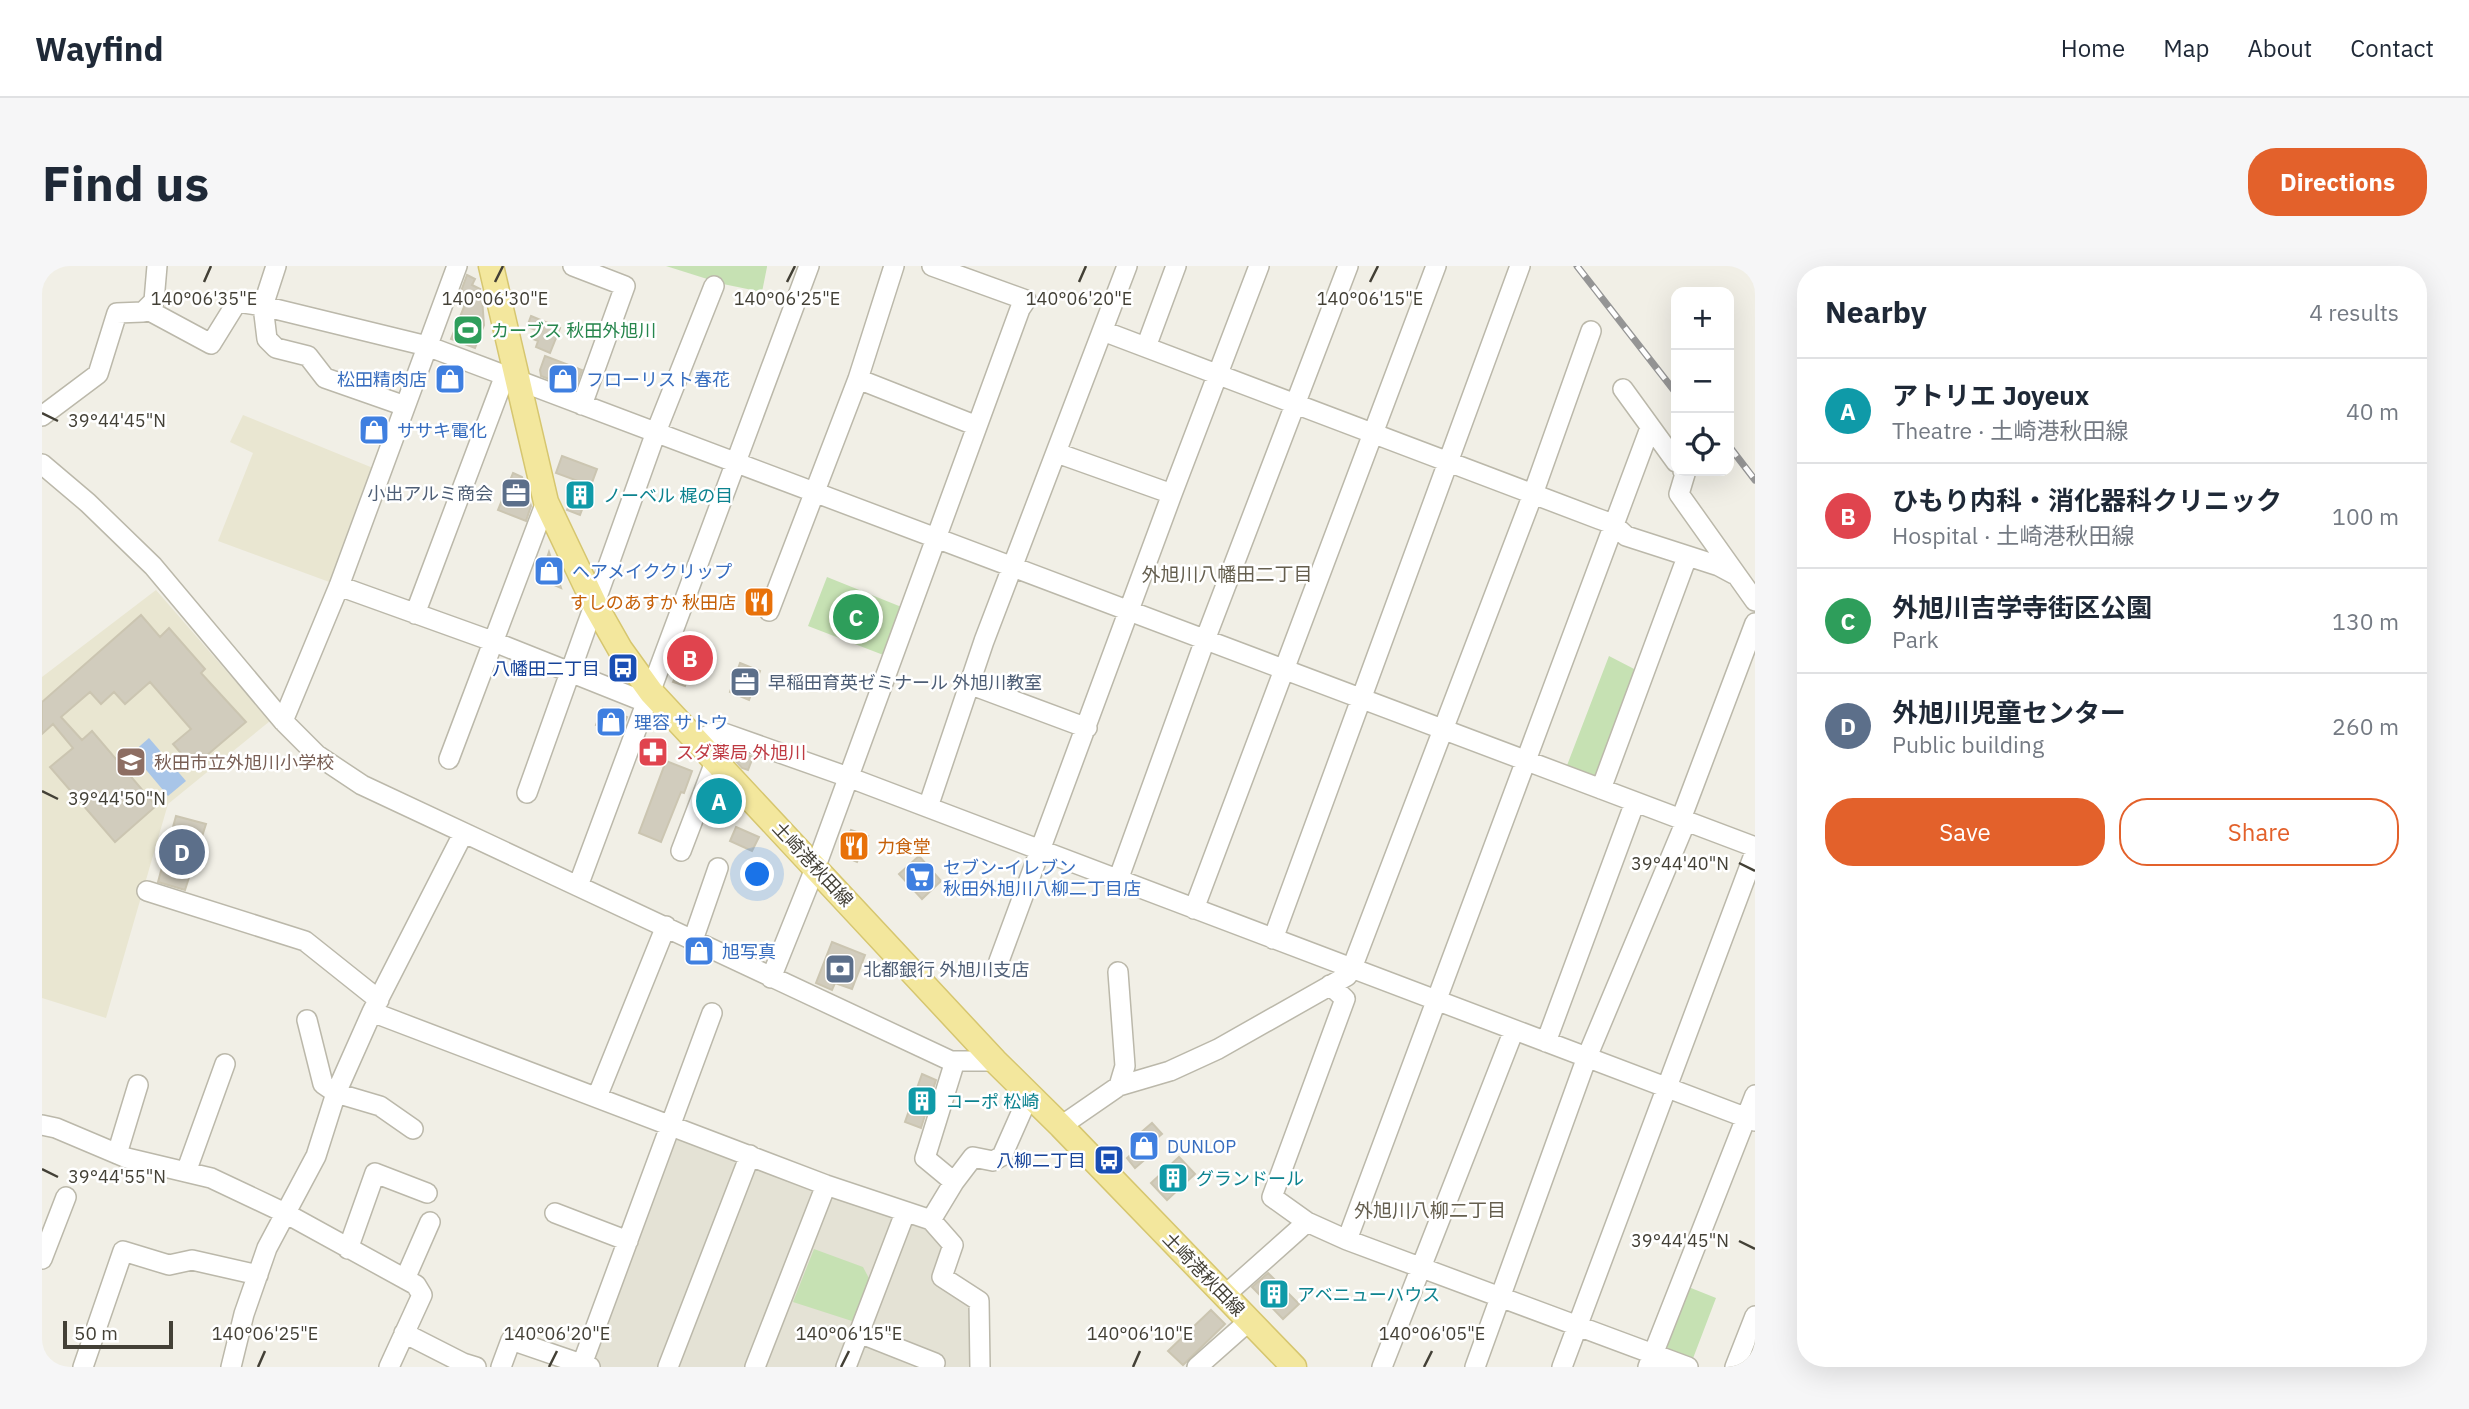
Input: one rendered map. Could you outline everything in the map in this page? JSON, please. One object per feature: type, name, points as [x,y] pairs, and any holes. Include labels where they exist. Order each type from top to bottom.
[{"type":"main road","name":"土崎港秋田線","points":[[491,266],[512,378],[546,502],[595,605],[648,697],[695,741],[816,866],[995,1061],[1294,1367]]},
{"type":"street","points":[[42,416],[99,374],[117,313],[143,313],[153,301],[157,266]]},
{"type":"street","points":[[276,266],[263,306],[267,339],[276,348],[308,356],[325,379],[405,406]]},
{"type":"street","points":[[282,721],[339,586],[457,266]]},
{"type":"street","points":[[573,266],[625,286],[582,405]]},
{"type":"street","points":[[578,886],[809,266]]},
{"type":"street","points":[[769,611],[858,379],[894,266]]},
{"type":"street","points":[[771,978],[816,866],[935,538],[1020,309],[1026,300],[932,266]]},
{"type":"street","points":[[928,807],[969,684],[1127,266]]},
{"type":"street","points":[[1146,347],[1176,266]]},
{"type":"street","points":[[999,961],[1259,266]]},
{"type":"street","points":[[1118,880],[1205,639],[1348,266]]},
{"type":"street","points":[[1194,909],[1436,266]]},
{"type":"street","points":[[1273,939],[1520,266]]},
{"type":"street","points":[[527,793],[656,432],[714,286]]},
{"type":"street","points":[[146,309],[211,344],[237,302],[427,346],[1525,760],[1755,850],[1562,1367]]},
{"type":"street","points":[[1103,331],[1613,524],[1626,536],[1719,566],[1734,574]]},
{"type":"street","points":[[1061,1126],[1119,1086],[1170,1071],[1218,1049],[1347,976],[1533,494],[1591,331]]},
{"type":"street","points":[[415,614],[512,378]]},
{"type":"street","points":[[858,379],[977,426]]},
{"type":"street","points":[[1623,389],[1671,456]]},
{"type":"street","points":[[1346,1240],[1650,428]]},
{"type":"street","points":[[1056,453],[1172,494]]},
{"type":"street","points":[[42,464],[88,502],[153,566],[282,721],[317,755],[362,785],[666,926],[771,978],[955,1061],[995,1061]]},
{"type":"street","points":[[1684,476],[1678,494],[1755,601]]},
{"type":"street","points":[[449,759],[546,502]]},
{"type":"street","points":[[1601,789],[1687,556]]},
{"type":"street","points":[[339,586],[492,641],[571,673],[648,697]]},
{"type":"street","points":[[1475,1367],[1587,1057],[1683,820],[1755,623]]},
{"type":"street","points":[[969,684],[1087,727]]},
{"type":"street","points":[[695,741],[718,731],[848,777],[1751,1119]]},
{"type":"street","points":[[681,851],[715,762]]},
{"type":"street","points":[[1546,1042],[1635,802]]},
{"type":"street","points":[[231,1367],[244,1314],[267,1248],[316,1156],[336,1093],[376,1006],[463,834]]},
{"type":"street","points":[[693,940],[718,868]]},
{"type":"street","points":[[147,891],[305,941],[376,1006],[597,1097],[826,1185],[931,1220],[953,1245],[942,1276],[979,1301],[980,1367]]},
{"type":"street","points":[[597,1097],[666,926]]},
{"type":"street","points":[[1118,972],[1125,1066],[1119,1086]]},
{"type":"street","points":[[1330,985],[1345,999],[1272,1197],[1307,1222],[1346,1240],[1577,1326],[1650,1360],[1688,1367]]},
{"type":"street","points":[[501,1367],[511,1340],[584,1366],[712,1013]]},
{"type":"street","points":[[307,1020],[323,1084],[336,1093],[380,1106],[413,1129]]},
{"type":"street","points":[[1382,1367],[1514,1030]]},
{"type":"street","points":[[954,1182],[925,1158],[955,1061]]},
{"type":"street","points":[[186,1172],[225,1064]]},
{"type":"street","points":[[117,1154],[138,1085]]},
{"type":"street","points":[[931,1220],[973,1157],[993,1161],[1002,1156],[1029,1094]]},
{"type":"street","points":[[1650,1360],[1751,1119],[1755,1095]]},
{"type":"street","points":[[42,1125],[56,1128],[117,1154],[211,1178],[285,1213],[416,1285],[422,1295],[389,1367]]},
{"type":"street","points":[[668,1367],[750,1155]]},
{"type":"street","points":[[348,1249],[375,1173],[427,1193]]},
{"type":"street","points":[[755,1367],[826,1185]]},
{"type":"street","points":[[42,1259],[66,1197]]},
{"type":"street","points":[[555,1213],[628,1241]]},
{"type":"street","points":[[846,1367],[905,1213]]},
{"type":"street","points":[[405,1279],[430,1222]]},
{"type":"street","points":[[1226,1295],[1307,1222]]},
{"type":"street","points":[[83,1367],[123,1251],[169,1265],[192,1260],[258,1275]]},
{"type":"street","points":[[1735,1367],[1755,1316]]},
{"type":"street","points":[[1197,1367],[1249,1321]]},
{"type":"street","points":[[404,1333],[476,1367]]},
{"type":"street","points":[[859,1333],[939,1365]]},
{"type":"shaded area","points":[[243,415],[373,468],[332,583],[218,541],[253,453],[230,442]]},
{"type":"shaded area","name":"秋田市立外旭川小学校","points":[[156,590],[270,721],[168,804],[106,1018],[42,998],[42,677]]},
{"type":"shaded area","points":[[671,1125],[931,1220],[953,1245],[942,1277],[979,1301],[980,1367],[590,1367]]},
{"type":"green space","points":[[666,266],[767,267],[762,292],[723,284]]},
{"type":"green space","points":[[827,577],[904,608],[886,656],[808,626]]},
{"type":"green space","points":[[1609,656],[1638,671],[1598,779],[1566,768]]},
{"type":"green space","points":[[814,1249],[863,1267],[872,1284],[855,1322],[793,1302]]},
{"type":"green space","points":[[1686,1286],[1716,1298],[1692,1361],[1661,1349]]},
{"type":"water","points":[[149,738],[186,781],[168,796],[132,753]]},
{"type":"building","points":[[467,275],[475,279],[472,285],[480,289],[476,296],[482,298],[484,325],[475,348],[451,339],[464,307],[457,302]]},
{"type":"building","points":[[531,316],[560,328],[550,353],[536,347],[538,341],[533,339],[536,330],[527,327]]},
{"type":"building","name":"フローリスト春花","points":[[545,356],[582,370],[575,389],[541,376],[540,370]]},
{"type":"building","name":"ノーベル 梶の目","points":[[562,456],[597,469],[580,515],[567,510],[578,481],[556,473]]},
{"type":"building","name":"小出アルミ商会","points":[[513,473],[522,477],[531,506],[526,521],[498,510]]},
{"type":"building","name":"ヘアメイククリップ","points":[[549,552],[561,588],[540,579]]},
{"type":"building","points":[[141,615],[160,637],[169,628],[205,669],[201,673],[246,722],[193,767],[173,744],[191,729],[150,682],[125,704],[114,692],[101,704],[90,692],[61,717],[82,740],[92,731],[156,806],[115,842],[50,767],[73,748],[53,724],[42,734],[42,702]]},
{"type":"building","points":[[687,635],[709,644],[694,680],[688,677],[685,686],[673,682],[677,674],[672,672]]},
{"type":"building","name":"早稲田育英ゼミナール 外旭川教室","points":[[740,663],[760,671],[749,700],[730,692]]},
{"type":"building","name":"理容 サトウ","points":[[603,708],[627,717],[620,734],[596,725]]},
{"type":"building","name":"スダ薬局 外旭川","points":[[646,739],[667,747],[660,765],[639,757]]},
{"type":"building","points":[[727,747],[753,757],[748,770],[742,768],[734,756],[725,750]]},
{"type":"building","points":[[666,761],[692,771],[661,842],[639,833]]},
{"type":"building","points":[[717,792],[730,799],[725,811],[711,806]]},
{"type":"building","points":[[176,816],[206,824],[185,890],[158,882]]},
{"type":"building","points":[[736,827],[759,837],[752,851],[730,841]]},
{"type":"building","name":"力食堂","points":[[851,830],[868,836],[857,862],[841,855]]},
{"type":"building","name":"セブン-イレブン 秋田外旭川八柳二丁目店","points":[[919,856],[941,881],[922,899],[899,874]]},
{"type":"building","name":"北都銀行 外旭川支店","points":[[832,942],[865,955],[852,989],[835,983],[832,990],[816,983]]},
{"type":"building","name":"コーポ 松崎","points":[[922,1074],[936,1080],[921,1128],[905,1122]]},
{"type":"building","name":"DUNLOP","points":[[1152,1123],[1162,1134],[1150,1144],[1156,1150],[1135,1168],[1127,1158],[1138,1148],[1131,1141]]},
{"type":"building","name":"グランドール","points":[[1179,1157],[1195,1174],[1167,1200],[1151,1183]]},
{"type":"building","name":"アベニューハウス","points":[[1268,1273],[1299,1304],[1283,1319],[1252,1287]]},
{"type":"building","points":[[1211,1310],[1225,1324],[1183,1365],[1168,1351]]},
{"type":"railway","points":[[1577,266],[1671,387]]},
{"type":"railway","points":[[1734,453],[1755,480]]},
{"type":"place","name":"カーブス 秋田外旭川","points":[[468,330]]},
{"type":"place","name":"松田精肉店","points":[[450,379]]},
{"type":"place","name":"フローリスト春花","points":[[563,379]]},
{"type":"place","name":"ササキ電化","points":[[374,430]]},
{"type":"place","name":"小出アルミ商会","points":[[516,493]]},
{"type":"place","name":"ノーベル 梶の目","points":[[580,495]]},
{"type":"place","name":"ヘアメイククリップ","points":[[549,571]]},
{"type":"place","name":"すしのあすか 秋田店","points":[[759,602]]},
{"type":"place","name":"外旭川吉学寺街区公園","points":[[856,617]]},
{"type":"place","name":"ひもり内科・消化器科クリニック","points":[[690,658]]},
{"type":"place","name":"八幡田二丁目","points":[[623,668]]},
{"type":"place","name":"早稲田育英ゼミナール 外旭川教室","points":[[745,682]]},
{"type":"place","name":"理容 サトウ","points":[[611,722]]},
{"type":"place","name":"スダ薬局 外旭川","points":[[653,752]]},
{"type":"place","name":"秋田市立外旭川小学校","points":[[131,762]]},
{"type":"place","name":"アトリエ Joyeux","points":[[719,801]]},
{"type":"place","name":"力食堂","points":[[854,846]]},
{"type":"place","name":"外旭川児童センター","points":[[182,852]]},
{"type":"place","name":"セブン-イレブン 秋田外旭川八柳二丁目店","points":[[920,877]]},
{"type":"place","name":"旭写真","points":[[699,951]]},
{"type":"place","name":"北都銀行 外旭川支店","points":[[840,969]]},
{"type":"place","name":"コーポ 松崎","points":[[922,1101]]},
{"type":"place","name":"DUNLOP","points":[[1144,1146]]},
{"type":"place","name":"八柳二丁目","points":[[1109,1160]]},
{"type":"place","name":"グランドール","points":[[1173,1178]]},
{"type":"place","name":"アベニューハウス","points":[[1274,1294]]},
{"type":"district","name":"外旭川八幡田二丁目","points":[[1227,574]]},
{"type":"district","name":"外旭川八柳二丁目","points":[[1430,1210]]}]
